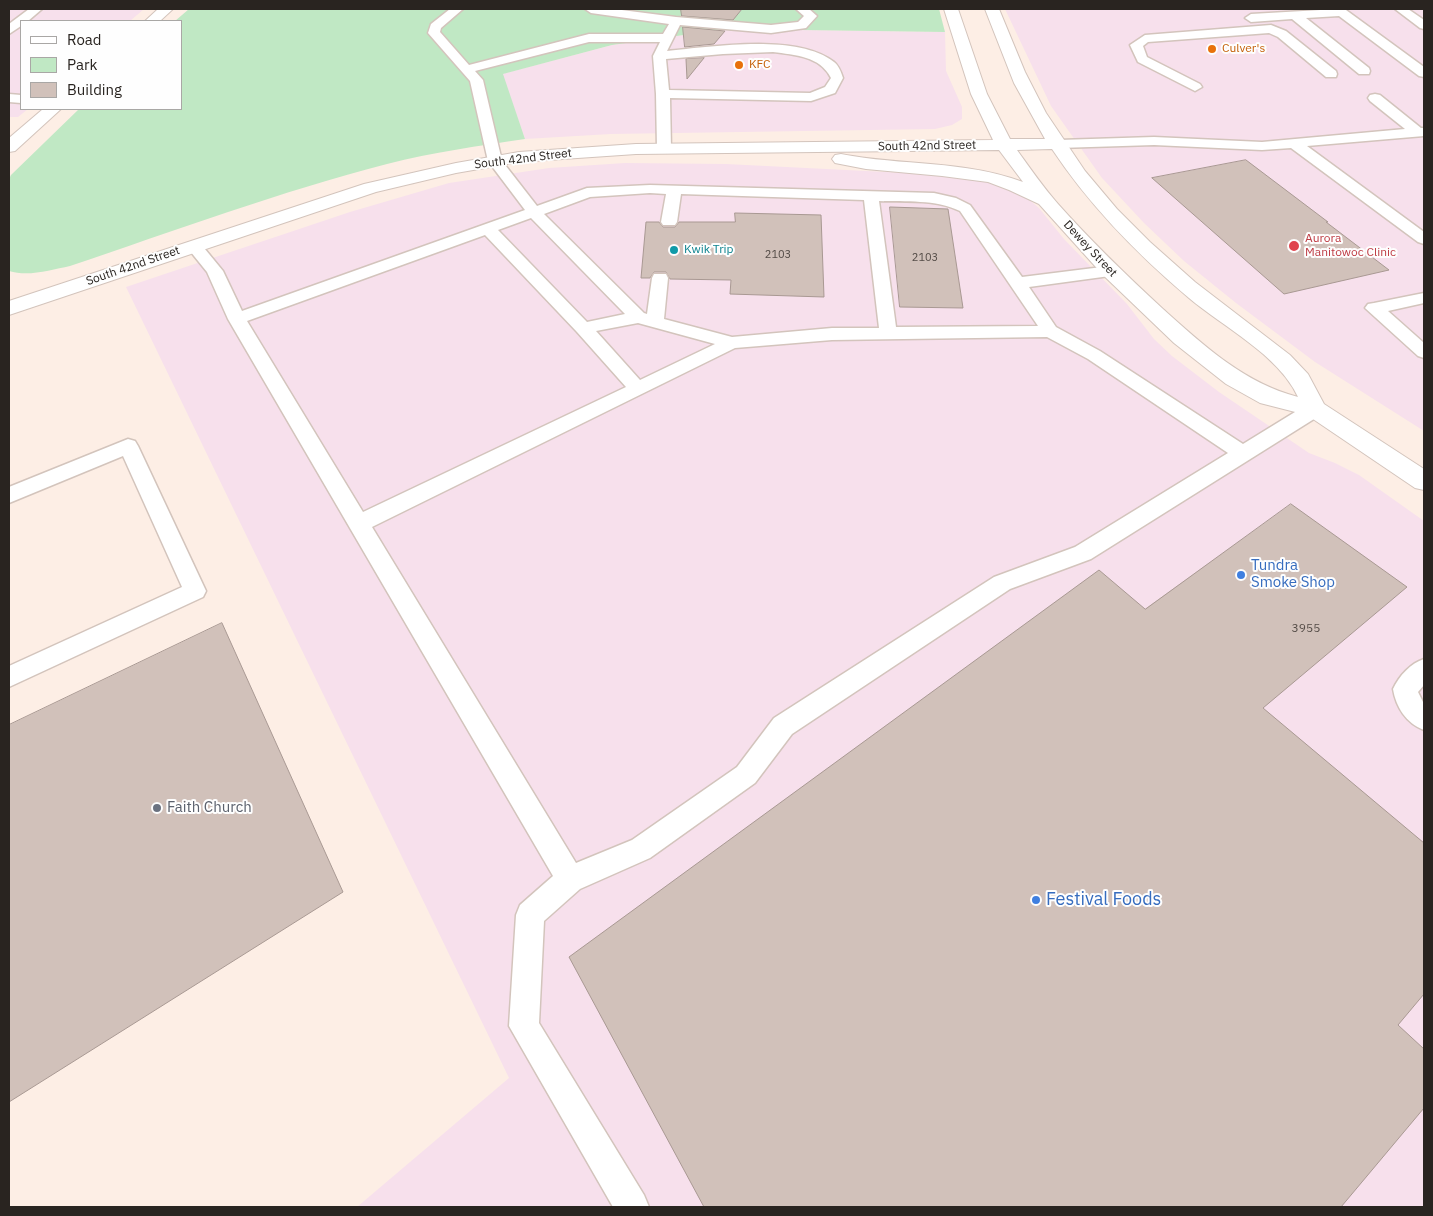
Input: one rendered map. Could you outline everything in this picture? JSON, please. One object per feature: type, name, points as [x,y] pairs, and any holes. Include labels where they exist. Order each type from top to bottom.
[{"type":"street","points":[[153,20],[166,9]]},
{"type":"street","name":"Dewey Street","points":[[951,9],[979,94],[1004,145],[1051,207],[1110,271],[1182,338],[1234,379],[1268,397],[1315,410],[1424,481]]},
{"type":"street","points":[[992,9],[1001,37],[1027,93],[1059,144],[1109,210],[1143,246],[1213,307],[1278,357],[1294,372],[1304,385],[1315,410]]},
{"type":"street","points":[[12,142],[51,110]]},
{"type":"street","name":"South 42nd Street","points":[[9,308],[377,186],[437,171],[495,161],[576,152],[664,149],[1059,144]]},
{"type":"street","points":[[803,148],[867,165],[959,170],[995,177],[1031,193],[1051,207]]},
{"type":"lane","points":[[22,20],[36,9]]},
{"type":"lane","points":[[457,9],[435,27],[434,34],[476,80],[495,161],[534,212],[638,317]]},
{"type":"lane","points":[[591,9],[676,21],[771,29],[802,25],[812,16],[802,9]]},
{"type":"lane","points":[[1401,9],[1424,25]]},
{"type":"lane","points":[[1236,19],[1342,12],[1424,73]]},
{"type":"lane","points":[[1295,15],[1364,71]]},
{"type":"lane","points":[[9,30],[20,21]]},
{"type":"lane","points":[[664,149],[663,94],[659,56],[676,21]]},
{"type":"lane","points":[[1156,24],[1125,40],[1127,55],[1169,79],[1195,87],[1142,59],[1136,44],[1145,39],[1271,29],[1282,34],[1331,74]]},
{"type":"lane","points":[[467,69],[588,38],[668,38]]},
{"type":"lane","points":[[659,56],[761,48],[791,49],[814,56],[831,65],[837,78],[830,90],[812,97],[663,94]]},
{"type":"lane","points":[[1374,98],[1421,133]]},
{"type":"lane","points":[[1059,144],[1154,141],[1246,146],[1295,144],[1421,133]]},
{"type":"lane","points":[[1295,144],[1424,239]]},
{"type":"lane","points":[[237,319],[487,228],[595,192],[674,190],[951,200],[965,208],[1050,331],[1094,355],[1244,454]]},
{"type":"lane","points":[[669,222],[674,190]]},
{"type":"lane","points":[[871,196],[888,333]]},
{"type":"lane","points":[[487,228],[583,328],[638,389]]},
{"type":"lane","points":[[194,246],[215,271],[237,319],[570,879]]},
{"type":"lane","points":[[1018,283],[1110,271]]},
{"type":"lane","points":[[655,322],[660,278]]},
{"type":"lane","points":[[1424,298],[1374,308],[1424,352]]},
{"type":"lane","points":[[583,328],[638,317],[732,343],[832,334],[1050,331]]},
{"type":"lane","points":[[358,524],[732,343]]},
{"type":"lane","points":[[632,1207],[524,1026],[530,915],[570,879],[641,849],[746,775],[783,726],[1002,583],[1083,553],[1315,410]]},
{"type":"lane","points":[[9,495],[128,446],[195,591],[9,677]]},
{"type":"lane","points":[[1424,669],[1405,689],[1407,700],[1415,711],[1424,718]]},
{"type":"shaded area","points":[[9,9],[144,9],[131,20],[20,20],[20,110],[27,110],[18,117],[9,117]]},
{"type":"shaded area","points":[[1005,9],[1424,9],[1424,431],[1315,362],[1236,303],[1184,261],[1144,223],[1102,178],[1051,106]]},
{"type":"shaded area","points":[[727,29],[945,32],[946,71],[962,107],[962,119],[952,125],[935,129],[611,134],[525,139],[502,74],[612,45]]},
{"type":"shaded area","points":[[625,163],[726,164],[967,176],[1007,187],[1026,197],[1039,208],[1064,239],[1127,304],[1154,339],[1172,356],[1219,392],[1309,453],[1359,475],[1424,521],[1424,1207],[357,1207],[509,1078],[126,287],[350,212],[449,183],[549,168]]},
{"type":"green space","points":[[189,9],[939,9],[945,32],[727,29],[612,45],[503,74],[525,139],[422,156],[347,175],[228,212],[70,266],[32,273],[9,271],[9,179],[78,110],[182,110],[182,20],[176,20]]},
{"type":"building","points":[[681,9],[742,9],[733,20],[682,16]]},
{"type":"building","points":[[683,27],[725,31],[714,44],[685,47]]},
{"type":"building","points":[[704,58],[687,79],[686,59]]},
{"type":"building","name":"Aurora Manitowoc Clinic","points":[[1246,160],[1389,270],[1284,294],[1152,178]]},
{"type":"building","points":[[890,207],[948,209],[963,308],[900,307]]},
{"type":"building","points":[[735,213],[821,215],[824,297],[730,294],[731,280],[670,279],[666,272],[654,272],[650,278],[641,278],[646,222],[659,222],[663,227],[675,227],[679,222],[735,222]]},
{"type":"building","name":"Festival Foods","points":[[1291,504],[1407,587],[1263,708],[1424,843],[1424,994],[1398,1025],[1424,1049],[1424,1108],[1341,1207],[704,1207],[569,957],[1099,570],[1145,609]]},
{"type":"building","name":"Faith Church","points":[[222,623],[343,892],[9,1102],[9,725]]},
{"type":"place","name":"Culver's","points":[[1212,49]]},
{"type":"place","name":"KFC","points":[[739,65]]},
{"type":"place","name":"Aurora Manitowoc Clinic","points":[[1294,246]]},
{"type":"place","name":"Kwik Trip","points":[[674,250]]},
{"type":"place","name":"Tundra Smoke Shop","points":[[1241,575]]},
{"type":"place","name":"Faith Church","points":[[157,808]]},
{"type":"place","name":"Festival Foods","points":[[1036,900]]}]
